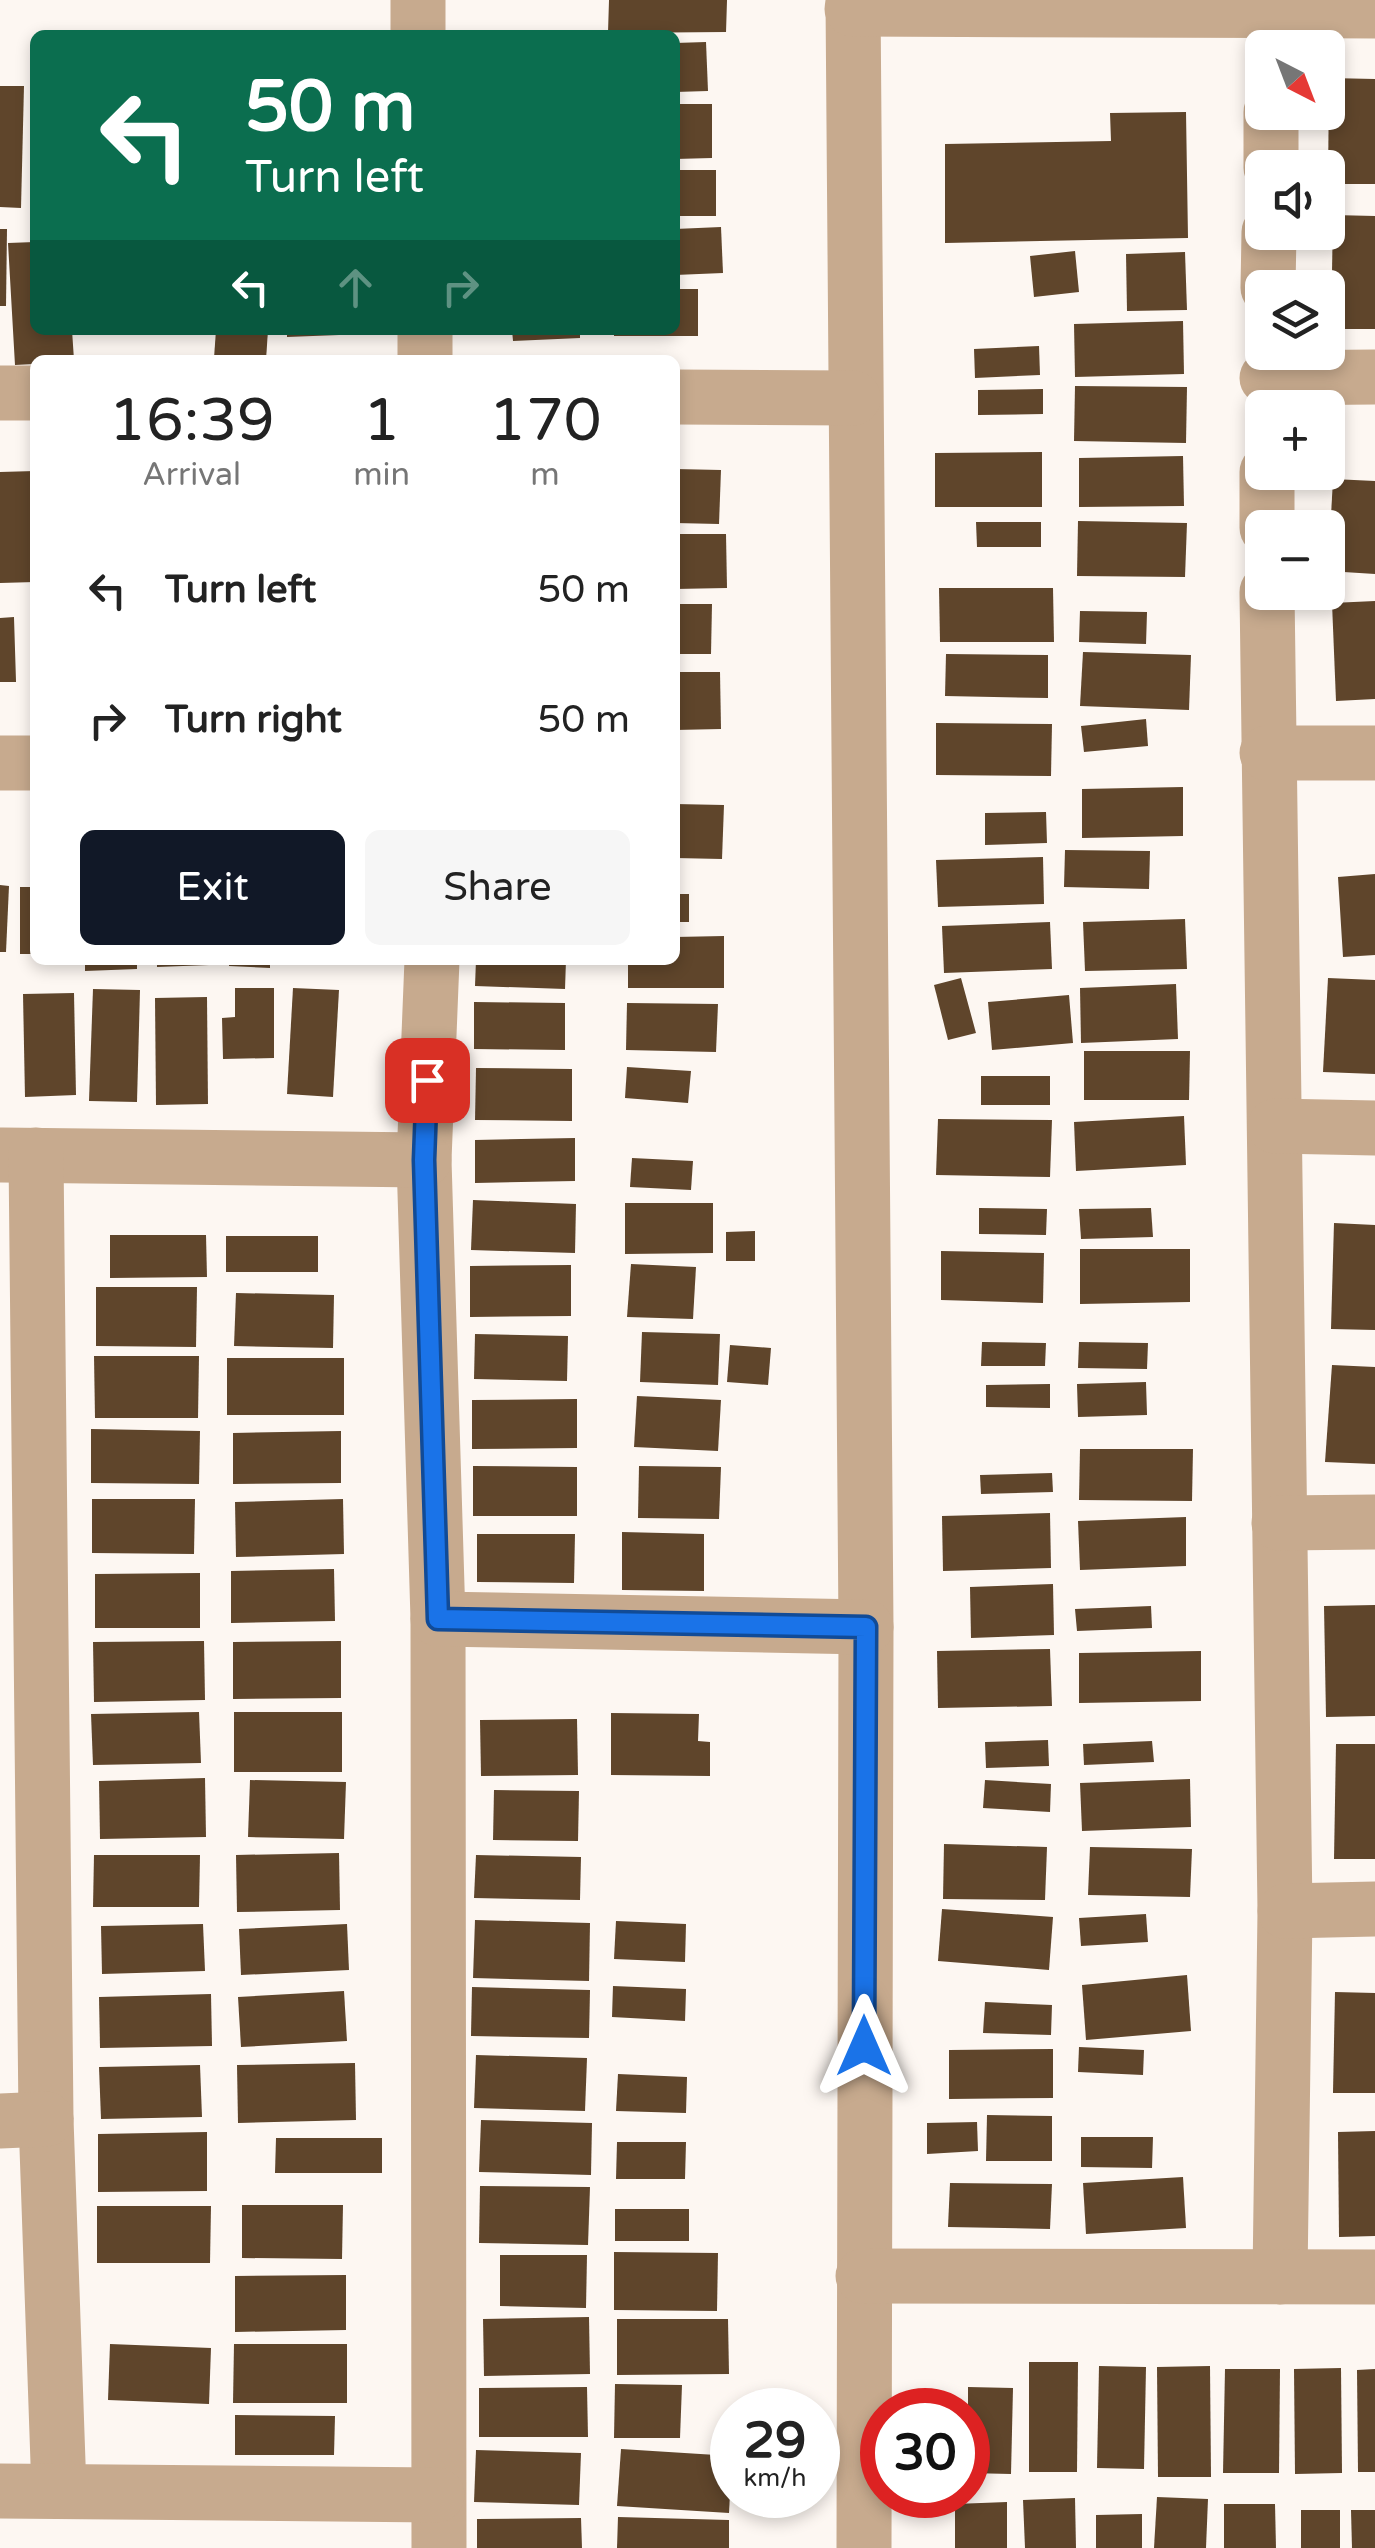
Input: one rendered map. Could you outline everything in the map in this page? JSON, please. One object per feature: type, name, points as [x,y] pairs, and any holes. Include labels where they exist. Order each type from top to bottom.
[{"type":"street","points":[[418,0],[418,30]]},
{"type":"street","points":[[864,2548],[866,1627],[852,4],[1273,30],[1375,11]]},
{"type":"street","points":[[1267,379],[1375,377]]},
{"type":"street","points":[[0,393],[30,393]]},
{"type":"street","points":[[680,397],[853,398]]},
{"type":"street","points":[[1267,610],[1285,1911],[1280,2277]]},
{"type":"street","points":[[1267,753],[1375,753]]},
{"type":"street","points":[[0,763],[30,763]]},
{"type":"street","points":[[432,965],[424,1160],[438,1619],[439,2548]]},
{"type":"street","points":[[1275,1126],[1375,1128]]},
{"type":"street","points":[[60,2490],[23,2120],[18,1155],[424,1160]]},
{"type":"street","points":[[1279,1523],[1375,1522]]},
{"type":"street","points":[[438,1619],[866,1627]]},
{"type":"street","points":[[1285,1911],[1375,1909]]},
{"type":"street","points":[[862,2276],[1375,2277]]},
{"type":"street","points":[[0,2491],[437,2494]]},
{"type":"building","points":[[609,0],[727,0],[726,32],[608,30]]},
{"type":"building","points":[[706,42],[708,91],[680,92],[680,43]]},
{"type":"building","points":[[1345,78],[1375,79],[1375,184],[1345,184],[1345,150],[1328,150],[1329,130],[1345,130]]},
{"type":"building","points":[[0,86],[24,86],[21,208],[0,207]]},
{"type":"building","points":[[680,104],[712,104],[712,158],[680,159]]},
{"type":"building","points":[[1186,112],[1188,238],[945,243],[945,144],[1111,141],[1110,113]]},
{"type":"building","points":[[680,170],[716,170],[716,216],[680,216]]},
{"type":"building","points":[[1345,215],[1375,216],[1375,329],[1345,329],[1345,270],[1332,270],[1332,250],[1345,250]]},
{"type":"building","points":[[721,227],[723,273],[680,275],[680,229]]},
{"type":"building","points":[[0,229],[7,229],[6,306],[0,306]]},
{"type":"building","points":[[30,242],[30,335],[72,335],[74,355],[30,355],[30,364],[15,365],[8,243]]},
{"type":"building","points":[[1075,251],[1079,292],[1034,297],[1030,256]]},
{"type":"building","points":[[1185,252],[1187,310],[1127,311],[1126,254]]},
{"type":"building","points":[[680,289],[698,289],[698,336],[614,336],[680,335]]},
{"type":"building","points":[[1183,321],[1184,374],[1075,377],[1074,324]]},
{"type":"building","points":[[216,335],[268,335],[266,355],[214,355]]},
{"type":"building","points":[[512,335],[580,335],[580,338],[513,341]]},
{"type":"building","points":[[1039,346],[1040,375],[975,378],[974,349]]},
{"type":"building","points":[[1075,386],[1187,387],[1186,443],[1074,441]]},
{"type":"building","points":[[1043,389],[1043,414],[978,415],[978,390]]},
{"type":"building","points":[[1042,452],[1042,507],[935,507],[935,453]]},
{"type":"building","points":[[1183,456],[1184,506],[1079,507],[1079,458]]},
{"type":"building","points":[[680,469],[721,470],[719,524],[680,523]]},
{"type":"building","points":[[30,471],[30,582],[0,583],[0,472]]},
{"type":"building","points":[[1345,480],[1375,481],[1375,574],[1345,572],[1345,510],[1331,510],[1332,490],[1345,490]]},
{"type":"building","points":[[1078,521],[1187,523],[1185,577],[1077,576]]},
{"type":"building","points":[[976,522],[1041,522],[1041,547],[977,547]]},
{"type":"building","points":[[680,534],[726,534],[727,588],[680,589]]},
{"type":"building","points":[[939,588],[1053,588],[1054,642],[940,642]]},
{"type":"building","points":[[1375,601],[1375,699],[1336,701],[1332,610],[1345,610],[1345,602]]},
{"type":"building","points":[[680,604],[712,604],[711,654],[680,654]]},
{"type":"building","points":[[1080,611],[1147,612],[1146,644],[1079,642]]},
{"type":"building","points":[[14,617],[16,682],[0,682],[0,618]]},
{"type":"building","points":[[1083,652],[1191,655],[1189,710],[1080,706]]},
{"type":"building","points":[[946,654],[1048,655],[1048,698],[945,696]]},
{"type":"building","points":[[680,672],[720,672],[721,729],[680,730]]},
{"type":"building","points":[[1146,719],[1148,746],[1084,752],[1081,726]]},
{"type":"building","points":[[936,723],[1052,724],[1051,776],[936,775]]},
{"type":"building","points":[[1183,787],[1183,836],[1082,838],[1082,789]]},
{"type":"building","points":[[680,804],[724,805],[722,859],[680,858]]},
{"type":"building","points":[[1046,812],[1047,843],[985,845],[985,813]]},
{"type":"building","points":[[1065,850],[1150,851],[1149,889],[1064,887]]},
{"type":"building","points":[[1043,857],[1044,904],[938,907],[936,860]]},
{"type":"building","points":[[1375,874],[1375,955],[1343,957],[1338,877]]},
{"type":"building","points":[[0,885],[9,886],[6,952],[0,952]]},
{"type":"building","points":[[20,887],[30,887],[30,954],[20,954]]},
{"type":"building","points":[[680,894],[689,894],[689,922],[680,922]]},
{"type":"building","points":[[1185,919],[1187,969],[1085,971],[1083,922]]},
{"type":"building","points":[[1050,922],[1052,969],[944,973],[942,926]]},
{"type":"building","points":[[724,936],[724,988],[628,988],[628,965],[680,965],[680,937]]},
{"type":"building","points":[[85,965],[137,965],[137,969],[85,971]]},
{"type":"building","points":[[270,965],[270,968],[229,966]]},
{"type":"building","points":[[476,965],[566,965],[565,989],[475,986]]},
{"type":"building","points":[[961,978],[976,1033],[948,1040],[934,985]]},
{"type":"building","points":[[1328,978],[1375,980],[1375,1074],[1323,1072]]},
{"type":"building","points":[[1176,984],[1178,1039],[1081,1043],[1080,988]]},
{"type":"building","points":[[235,988],[274,988],[274,1058],[223,1059],[222,1018],[235,1017]]},
{"type":"building","points":[[293,988],[339,990],[333,1097],[287,1094]]},
{"type":"building","points":[[93,989],[140,990],[137,1102],[89,1101]]},
{"type":"building","points":[[74,993],[76,1095],[25,1097],[23,994]]},
{"type":"building","points":[[1069,995],[1073,1043],[992,1050],[988,1002]]},
{"type":"building","points":[[207,997],[208,1104],[156,1105],[155,998]]},
{"type":"building","points":[[474,1002],[565,1003],[565,1050],[474,1049]]},
{"type":"building","points":[[627,1003],[718,1004],[716,1052],[626,1050]]},
{"type":"building","points":[[1084,1051],[1190,1051],[1189,1100],[1084,1100]]},
{"type":"building","points":[[627,1067],[691,1071],[688,1103],[625,1098]]},
{"type":"building","points":[[476,1068],[572,1069],[572,1121],[475,1120]]},
{"type":"building","points":[[981,1076],[1050,1076],[1050,1105],[981,1105]]},
{"type":"building","points":[[1184,1116],[1186,1165],[1076,1171],[1074,1122]]},
{"type":"building","points":[[938,1119],[1052,1120],[1050,1177],[936,1175]]},
{"type":"building","points":[[575,1138],[575,1181],[475,1183],[475,1140]]},
{"type":"building","points":[[632,1158],[693,1161],[691,1190],[630,1187]]},
{"type":"building","points":[[473,1200],[576,1204],[575,1253],[471,1250]]},
{"type":"building","points":[[625,1203],[713,1203],[713,1253],[625,1254]]},
{"type":"building","points":[[979,1208],[1047,1209],[1046,1235],[979,1234]]},
{"type":"building","points":[[1151,1208],[1153,1237],[1081,1239],[1079,1209]]},
{"type":"building","points":[[1334,1223],[1375,1225],[1375,1330],[1331,1329]]},
{"type":"building","points":[[755,1231],[755,1261],[726,1261],[726,1232]]},
{"type":"building","points":[[110,1235],[206,1235],[207,1277],[110,1278]]},
{"type":"building","points":[[226,1236],[318,1236],[318,1272],[226,1272]]},
{"type":"building","points":[[1080,1249],[1190,1249],[1190,1302],[1080,1304]]},
{"type":"building","points":[[941,1251],[1044,1253],[1043,1303],[941,1300]]},
{"type":"building","points":[[631,1264],[696,1267],[693,1319],[627,1317]]},
{"type":"building","points":[[571,1265],[571,1316],[470,1317],[470,1266]]},
{"type":"building","points":[[96,1287],[197,1287],[196,1347],[96,1346]]},
{"type":"building","points":[[236,1293],[334,1295],[333,1348],[234,1346]]},
{"type":"building","points":[[642,1332],[720,1334],[718,1385],[640,1382]]},
{"type":"building","points":[[475,1334],[568,1336],[567,1381],[474,1379]]},
{"type":"building","points":[[982,1342],[1046,1343],[1045,1366],[981,1366]]},
{"type":"building","points":[[1079,1342],[1148,1343],[1147,1369],[1078,1368]]},
{"type":"building","points":[[730,1345],[771,1348],[768,1385],[727,1382]]},
{"type":"building","points":[[94,1356],[199,1356],[198,1418],[95,1418]]},
{"type":"building","points":[[227,1358],[344,1358],[344,1415],[227,1415]]},
{"type":"building","points":[[1332,1365],[1375,1367],[1375,1464],[1325,1462]]},
{"type":"building","points":[[1146,1382],[1147,1415],[1078,1417],[1077,1384]]},
{"type":"building","points":[[1050,1384],[1050,1408],[986,1407],[986,1385]]},
{"type":"building","points":[[637,1396],[721,1400],[718,1451],[634,1447]]},
{"type":"building","points":[[577,1399],[577,1448],[472,1449],[472,1400]]},
{"type":"building","points":[[91,1429],[200,1431],[199,1484],[91,1483]]},
{"type":"building","points":[[341,1431],[341,1483],[233,1484],[233,1433]]},
{"type":"building","points":[[1080,1449],[1193,1449],[1192,1501],[1079,1500]]},
{"type":"building","points":[[473,1466],[577,1467],[577,1516],[473,1516]]},
{"type":"building","points":[[639,1466],[721,1467],[719,1519],[638,1518]]},
{"type":"building","points":[[1052,1473],[1053,1492],[981,1494],[980,1475]]},
{"type":"building","points":[[92,1499],[195,1499],[194,1554],[92,1553]]},
{"type":"building","points":[[343,1499],[344,1554],[236,1557],[235,1502]]},
{"type":"building","points":[[1050,1513],[1051,1568],[943,1571],[942,1516]]},
{"type":"building","points":[[1186,1517],[1186,1566],[1080,1570],[1078,1521]]},
{"type":"building","points":[[622,1532],[704,1534],[704,1591],[622,1590]]},
{"type":"building","points":[[477,1534],[575,1534],[574,1583],[477,1582]]},
{"type":"building","points":[[334,1569],[335,1621],[231,1623],[231,1571]]},
{"type":"building","points":[[200,1573],[200,1628],[95,1628],[95,1574]]},
{"type":"building","points":[[1053,1584],[1054,1635],[971,1638],[970,1587]]},
{"type":"building","points":[[1375,1605],[1375,1716],[1326,1717],[1324,1606]]},
{"type":"building","points":[[1151,1606],[1152,1628],[1077,1631],[1075,1609]]},
{"type":"building","points":[[204,1641],[205,1700],[94,1702],[93,1642]]},
{"type":"building","points":[[341,1641],[341,1698],[233,1699],[233,1642]]},
{"type":"building","points":[[1050,1649],[1052,1706],[938,1708],[937,1651]]},
{"type":"building","points":[[1201,1651],[1201,1701],[1079,1703],[1079,1653]]},
{"type":"building","points":[[199,1712],[201,1763],[93,1765],[91,1714]]},
{"type":"building","points":[[234,1712],[342,1712],[342,1772],[234,1772]]},
{"type":"building","points":[[611,1713],[699,1714],[698,1741],[710,1742],[710,1776],[611,1775]]},
{"type":"building","points":[[577,1719],[578,1775],[481,1776],[480,1720]]},
{"type":"building","points":[[1048,1740],[1049,1766],[986,1768],[985,1742]]},
{"type":"building","points":[[1152,1741],[1154,1762],[1084,1765],[1083,1744]]},
{"type":"building","points":[[1336,1744],[1375,1744],[1375,1859],[1334,1859]]},
{"type":"building","points":[[205,1778],[206,1837],[100,1839],[99,1781]]},
{"type":"building","points":[[1190,1779],[1191,1827],[1082,1831],[1080,1783]]},
{"type":"building","points":[[250,1780],[346,1782],[344,1839],[248,1837]]},
{"type":"building","points":[[985,1780],[1051,1784],[1050,1812],[983,1808]]},
{"type":"building","points":[[494,1790],[579,1791],[578,1841],[493,1840]]},
{"type":"building","points":[[944,1844],[1047,1847],[1045,1900],[943,1899]]},
{"type":"building","points":[[1090,1847],[1192,1849],[1190,1897],[1088,1895]]},
{"type":"building","points":[[339,1853],[340,1910],[237,1912],[236,1855]]},
{"type":"building","points":[[94,1855],[200,1855],[199,1907],[93,1907]]},
{"type":"building","points":[[476,1855],[581,1857],[580,1900],[474,1898]]},
{"type":"building","points":[[942,1909],[1053,1917],[1049,1970],[938,1961]]},
{"type":"building","points":[[1146,1914],[1148,1942],[1081,1946],[1079,1918]]},
{"type":"building","points":[[475,1920],[590,1923],[589,1981],[473,1978]]},
{"type":"building","points":[[616,1921],[686,1924],[685,1962],[614,1959]]},
{"type":"building","points":[[203,1924],[205,1971],[102,1974],[101,1926]]},
{"type":"building","points":[[347,1924],[349,1970],[241,1975],[239,1929]]},
{"type":"building","points":[[1187,1975],[1191,2031],[1086,2040],[1082,1985]]},
{"type":"building","points":[[613,1986],[686,1989],[685,2021],[612,2017]]},
{"type":"building","points":[[472,1987],[590,1990],[589,2038],[471,2036]]},
{"type":"building","points":[[344,1991],[347,2041],[241,2047],[238,1997]]},
{"type":"building","points":[[1335,1992],[1375,1993],[1375,2093],[1333,2093]]},
{"type":"building","points":[[211,1994],[212,2046],[100,2048],[99,1997]]},
{"type":"building","points":[[985,2002],[1052,2005],[1051,2035],[983,2033]]},
{"type":"building","points":[[1079,2047],[1144,2050],[1143,2075],[1078,2072]]},
{"type":"building","points":[[1053,2049],[1053,2098],[949,2099],[949,2050]]},
{"type":"building","points":[[476,2055],[587,2058],[585,2111],[474,2108]]},
{"type":"building","points":[[355,2063],[356,2120],[238,2123],[237,2065]]},
{"type":"building","points":[[200,2065],[202,2117],[101,2119],[99,2067]]},
{"type":"building","points":[[618,2074],[687,2077],[686,2113],[616,2111]]},
{"type":"building","points":[[987,2115],[1052,2116],[1052,2161],[986,2161]]},
{"type":"building","points":[[481,2120],[592,2123],[591,2175],[479,2172]]},
{"type":"building","points":[[977,2122],[978,2151],[927,2154],[927,2123]]},
{"type":"building","points":[[1375,2131],[1375,2236],[1339,2237],[1338,2132]]},
{"type":"building","points":[[207,2132],[207,2191],[98,2192],[98,2134]]},
{"type":"building","points":[[1081,2137],[1153,2137],[1152,2168],[1081,2167]]},
{"type":"building","points":[[276,2138],[382,2138],[382,2173],[275,2173]]},
{"type":"building","points":[[617,2142],[686,2142],[685,2179],[616,2179]]},
{"type":"building","points":[[1183,2177],[1186,2228],[1086,2234],[1083,2183]]},
{"type":"building","points":[[950,2183],[1052,2184],[1050,2229],[948,2227]]},
{"type":"building","points":[[480,2186],[590,2187],[588,2245],[479,2243]]},
{"type":"building","points":[[242,2205],[343,2205],[342,2259],[242,2258]]},
{"type":"building","points":[[97,2206],[211,2206],[210,2263],[97,2263]]},
{"type":"building","points":[[615,2209],[689,2209],[689,2241],[615,2241]]},
{"type":"building","points":[[614,2252],[718,2253],[717,2311],[614,2310]]},
{"type":"building","points":[[500,2255],[587,2255],[586,2308],[500,2306]]},
{"type":"building","points":[[346,2275],[346,2330],[235,2332],[235,2276]]},
{"type":"building","points":[[589,2317],[590,2374],[484,2376],[483,2319]]},
{"type":"building","points":[[617,2319],[728,2319],[729,2374],[617,2375]]},
{"type":"building","points":[[110,2344],[211,2348],[209,2404],[108,2400]]},
{"type":"building","points":[[234,2344],[347,2344],[347,2403],[233,2403]]},
{"type":"building","points":[[1029,2362],[1078,2362],[1077,2472],[1029,2472]]},
{"type":"building","points":[[1099,2366],[1146,2367],[1144,2469],[1097,2468]]},
{"type":"building","points":[[1210,2366],[1211,2477],[1158,2477],[1157,2367]]},
{"type":"building","points":[[1341,2368],[1342,2473],[1295,2474],[1294,2369]]},
{"type":"building","points":[[1225,2369],[1280,2369],[1279,2473],[1223,2473]]},
{"type":"building","points":[[1375,2369],[1375,2472],[1358,2472],[1357,2370]]},
{"type":"building","points":[[615,2384],[682,2385],[680,2438],[614,2438]]},
{"type":"building","points":[[587,2387],[588,2437],[479,2437],[479,2388]]},
{"type":"building","points":[[968,2387],[1013,2388],[1011,2474],[990,2474],[990,2388]]},
{"type":"building","points":[[235,2415],[335,2416],[334,2455],[235,2455]]},
{"type":"building","points":[[621,2449],[710,2455],[710,2512],[617,2506]]},
{"type":"building","points":[[476,2450],[581,2453],[579,2505],[474,2502]]},
{"type":"building","points":[[1157,2497],[1208,2499],[1206,2548],[1154,2548]]},
{"type":"building","points":[[1075,2498],[1076,2548],[1025,2548],[1023,2500]]},
{"type":"building","points":[[1007,2502],[1007,2548],[955,2548],[955,2518],[990,2518],[990,2503]]},
{"type":"building","points":[[1224,2504],[1275,2504],[1276,2548],[1224,2548]]},
{"type":"building","points":[[1301,2510],[1340,2510],[1340,2548],[1301,2548]]},
{"type":"building","points":[[1351,2510],[1375,2510],[1375,2548],[1352,2548]]},
{"type":"building","points":[[1142,2514],[1142,2548],[1096,2548],[1096,2515]]},
{"type":"building","points":[[618,2517],[729,2520],[729,2548],[617,2548]]},
{"type":"building","points":[[581,2518],[582,2548],[477,2548],[477,2519]]},
{"type":"route","points":[[427,1080],[424,1160],[438,1619],[866,1627],[864,2046]]}]
